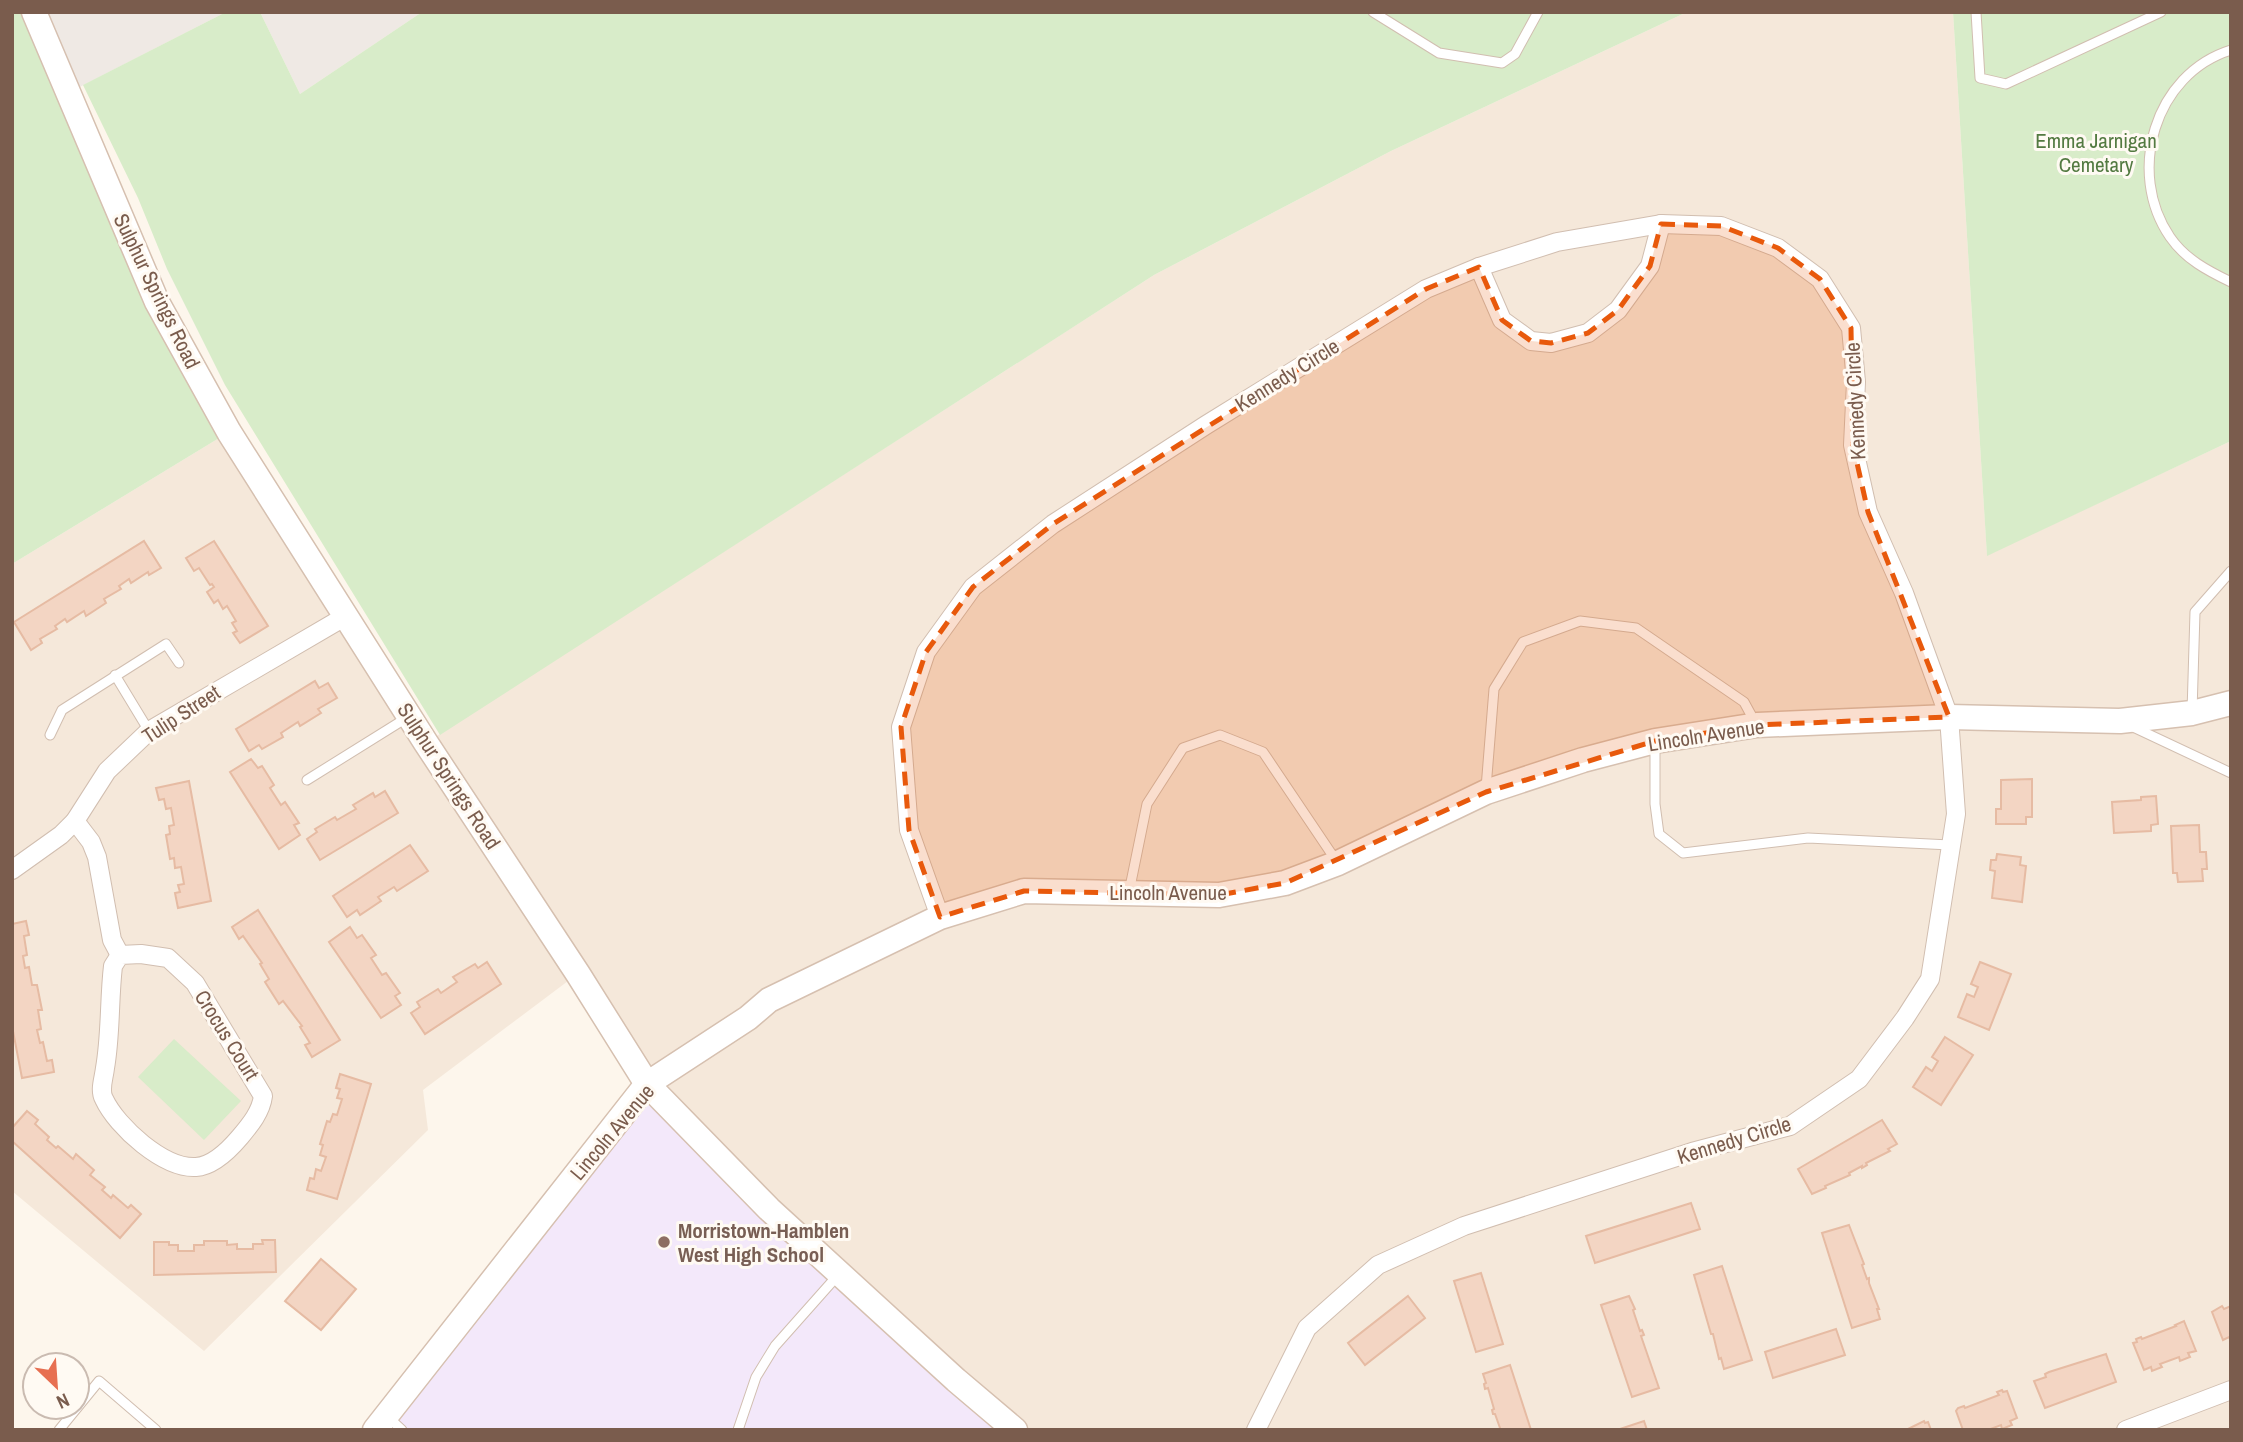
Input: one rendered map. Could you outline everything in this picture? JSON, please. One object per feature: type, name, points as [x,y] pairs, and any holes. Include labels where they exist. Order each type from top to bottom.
[{"type":"street","name":"Sulphur Springs Road","points":[[34,12],[157,303],[249,467],[647,1084],[769,1209],[1015,1430]]},
{"type":"street","points":[[1479,267],[1502,320],[1531,341],[1551,343],[1588,333],[1618,310],[1650,266],[1661,223]]},
{"type":"street","name":"Kennedy Circle","points":[[940,916],[909,830],[901,727],[926,652],[973,587],[1053,524],[1206,425],[1426,289],[1479,267],[1557,242],[1661,223],[1721,226],[1778,248],[1820,279],[1852,328],[1856,382],[1853,445],[1868,512],[1904,593],[1949,717],[1956,814],[1930,979],[1859,1079],[1790,1126],[1692,1152],[1464,1226],[1378,1265],[1307,1328],[1256,1430]]},
{"type":"street","name":"Tulip Street","points":[[12,870],[61,835],[75,821],[107,771],[149,731],[346,616]]},
{"type":"street","name":"Lincoln Avenue","points":[[388,1425],[647,1084],[748,1018],[769,1000],[940,916],[1024,891],[1219,895],[1285,883],[1338,863],[1486,792],[1583,760],[1655,741],[1756,725],[1949,717],[2120,721],[2192,713],[2231,703]]},
{"type":"street","points":[[75,821],[91,842],[97,857],[112,940],[120,955]]},
{"type":"street","name":"Crocus Court","points":[[141,954],[168,958],[195,983],[263,1096],[262,1105],[247,1128],[233,1145],[213,1162],[197,1167],[171,1163],[130,1132],[103,1098],[102,1088],[109,1045],[110,984],[113,966],[120,955],[141,954]]},
{"type":"street","points":[[2126,1430],[2231,1390]]},
{"type":"lane","points":[[1373,12],[1439,53],[1502,63],[1515,54],[1538,12]]},
{"type":"lane","points":[[1976,12],[1980,78],[2006,85],[2161,12]]},
{"type":"lane","points":[[2231,50],[2217,54],[2182,80],[2158,116],[2148,157],[2152,200],[2171,238],[2201,268],[2231,282]]},
{"type":"lane","points":[[2192,713],[2195,612],[2231,571]]},
{"type":"lane","points":[[1486,792],[1493,690],[1523,642],[1580,621],[1636,628],[1744,702],[1756,725]]},
{"type":"lane","points":[[50,736],[62,710],[166,644],[178,663]]},
{"type":"lane","points":[[115,675],[149,731]]},
{"type":"lane","points":[[307,780],[410,717]]},
{"type":"lane","points":[[2120,721],[2231,773]]},
{"type":"lane","points":[[1129,892],[1147,804],[1183,748],[1220,734],[1263,752],[1338,863]]},
{"type":"lane","points":[[1655,741],[1655,804],[1659,834],[1683,853],[1808,838],[1950,845]]},
{"type":"lane","points":[[738,1430],[756,1377],[775,1346],[839,1274]]},
{"type":"lane","points":[[59,1430],[99,1381],[156,1430]]},
{"type":"highlighted area","points":[[1661,224],[1721,226],[1778,248],[1820,279],[1851,328],[1853,445],[1868,512],[1949,717],[1757,725],[1655,741],[1486,792],[1285,883],[1219,895],[1024,891],[940,917],[909,830],[901,727],[926,652],[973,587],[1053,524],[1426,289],[1479,267],[1502,320],[1531,341],[1551,343],[1588,333],[1618,310],[1650,266]]},
{"type":"shaded area","points":[[34,12],[226,12],[68,93]]},
{"type":"shaded area","points":[[260,12],[422,12],[300,94]]},
{"type":"shaded area","points":[[1687,12],[1953,12],[1987,555],[2231,441],[2231,1430],[1015,1430],[647,1084],[576,975],[423,1090],[428,1130],[204,1351],[12,1191],[12,564],[229,432],[426,743],[1154,275],[1391,151]]},
{"type":"shaded area","name":"Morristown-Hamblen West High School","points":[[647,1084],[1015,1430],[375,1430]]},
{"type":"green space","points":[[12,12],[34,12],[229,432],[12,564]]},
{"type":"green space","points":[[226,12],[260,12],[300,94],[422,12],[1687,12],[1391,151],[1154,275],[440,735],[225,385],[167,269],[138,198],[83,85]]},
{"type":"green space","name":"Emma Jarnigan Cemetary","points":[[1953,12],[2231,12],[2231,441],[1987,556]]},
{"type":"green space","points":[[174,1039],[241,1101],[204,1140],[138,1077]]},
{"type":"building","points":[[144,541],[161,568],[149,575],[148,572],[131,583],[129,579],[119,586],[121,589],[104,599],[106,603],[86,616],[84,611],[67,622],[65,619],[55,626],[57,629],[40,639],[42,643],[31,650],[14,622]]},
{"type":"building","points":[[214,541],[268,626],[240,643],[233,633],[237,631],[232,623],[236,621],[227,606],[223,609],[218,600],[214,603],[207,592],[214,587],[199,568],[194,571],[186,558]]},
{"type":"building","points":[[315,681],[319,688],[328,683],[337,698],[318,709],[321,713],[300,726],[298,722],[281,733],[283,737],[262,749],[259,745],[249,751],[236,729]]},
{"type":"building","points":[[251,759],[258,768],[262,766],[274,785],[270,788],[281,805],[285,802],[299,823],[294,825],[300,835],[279,849],[230,772]]},
{"type":"building","points":[[2032,779],[2032,817],[2026,817],[2026,824],[1996,824],[1996,809],[2001,809],[2001,780]]},
{"type":"building","points":[[189,781],[211,901],[178,908],[175,893],[180,892],[178,885],[184,884],[181,867],[175,868],[174,858],[170,859],[166,835],[170,834],[169,826],[174,825],[171,808],[166,809],[164,799],[159,800],[156,788]]},
{"type":"building","points":[[385,791],[398,813],[320,860],[307,839],[317,832],[315,829],[356,809],[353,805],[373,793],[375,797]]},
{"type":"building","points":[[2156,796],[2158,824],[2151,825],[2151,831],[2114,833],[2112,802]]},
{"type":"building","points":[[2199,825],[2200,852],[2206,852],[2207,869],[2202,869],[2203,881],[2178,882],[2177,873],[2173,873],[2171,826]]},
{"type":"building","points":[[410,845],[428,871],[397,891],[394,887],[378,897],[381,901],[360,915],[357,910],[347,917],[333,896]]},
{"type":"building","points":[[1997,854],[2021,857],[2020,865],[2026,866],[2022,902],[1992,898],[1995,871],[1990,870],[1991,860],[1996,860]]},
{"type":"building","points":[[258,910],[340,1040],[312,1057],[305,1045],[310,1043],[300,1027],[302,1026],[283,1001],[279,1004],[265,982],[269,979],[260,964],[262,963],[243,936],[239,939],[232,927]]},
{"type":"building","points":[[26,921],[29,935],[24,936],[27,955],[23,956],[25,968],[29,967],[32,985],[37,985],[42,1010],[38,1010],[41,1029],[37,1030],[47,1061],[52,1060],[54,1072],[22,1078],[12,1026],[12,924]]},
{"type":"building","points":[[350,927],[357,938],[362,935],[376,955],[371,958],[382,975],[386,973],[400,993],[395,996],[401,1005],[381,1018],[329,942]]},
{"type":"building","points":[[487,962],[501,984],[425,1034],[411,1013],[420,1007],[417,1002],[438,989],[441,993],[457,982],[453,977],[475,964],[478,968]]},
{"type":"building","points":[[1980,962],[2011,974],[1989,1030],[1958,1017],[1967,994],[1974,997],[1978,987],[1971,984]]},
{"type":"building","points":[[1945,1037],[1973,1055],[1941,1105],[1913,1087],[1926,1067],[1932,1071],[1938,1061],[1932,1057]]},
{"type":"building","points":[[340,1074],[371,1084],[337,1199],[307,1190],[310,1178],[314,1179],[316,1169],[321,1171],[326,1157],[320,1155],[323,1145],[320,1144],[327,1121],[330,1122],[333,1114],[337,1115],[342,1099],[337,1098],[340,1089],[336,1088]]},
{"type":"building","points":[[27,1111],[38,1120],[35,1124],[56,1148],[58,1146],[73,1159],[76,1154],[94,1170],[90,1175],[105,1187],[102,1190],[111,1198],[113,1195],[128,1208],[131,1205],[141,1214],[120,1238],[12,1141],[12,1128]]},
{"type":"building","points":[[1882,1120],[1897,1144],[1862,1168],[1812,1194],[1798,1169]]},
{"type":"building","points":[[1691,1203],[1700,1229],[1595,1263],[1586,1236]]},
{"type":"building","points":[[1849,1225],[1867,1279],[1869,1278],[1880,1319],[1852,1328],[1822,1233]]},
{"type":"building","points":[[262,1240],[275,1240],[276,1272],[154,1275],[154,1242],[178,1245],[178,1251],[194,1251],[194,1245],[204,1245],[204,1241],[227,1241],[227,1245],[237,1244],[237,1249],[253,1249],[253,1244],[263,1244]]},
{"type":"building","points":[[321,1259],[356,1289],[321,1330],[285,1301]]},
{"type":"building","points":[[1722,1266],[1752,1360],[1724,1369],[1694,1275]]},
{"type":"building","points":[[1481,1273],[1503,1344],[1476,1352],[1454,1281]]},
{"type":"building","points":[[1408,1296],[1425,1318],[1365,1365],[1348,1343]]},
{"type":"building","points":[[1629,1296],[1640,1331],[1642,1330],[1644,1335],[1641,1336],[1659,1388],[1632,1397],[1601,1305]]},
{"type":"building","points":[[2222,1306],[2224,1309],[2231,1306],[2231,1341],[2229,1337],[2223,1340],[2212,1312]]},
{"type":"building","points":[[2184,1321],[2196,1351],[2188,1353],[2190,1357],[2180,1361],[2179,1357],[2160,1364],[2162,1367],[2152,1371],[2151,1367],[2144,1370],[2133,1343],[2137,1342],[2136,1339],[2142,1339]]},
{"type":"building","points":[[1836,1329],[1845,1355],[1773,1378],[1765,1352]]},
{"type":"building","points":[[2106,1354],[2116,1382],[2045,1408],[2034,1381],[2046,1377],[2045,1374],[2049,1372]]},
{"type":"building","points":[[1510,1365],[1531,1430],[1498,1430],[1500,1428],[1493,1414],[1488,1388],[1485,1389],[1483,1374]]},
{"type":"building","points":[[2007,1391],[2017,1418],[2010,1421],[2012,1425],[2002,1429],[2001,1425],[1988,1430],[1963,1430],[1956,1411],[1958,1408],[1965,1408],[1999,1395],[1997,1392]]},
{"type":"building","points":[[1644,1421],[1647,1430],[1617,1430]]},
{"type":"building","points":[[1924,1421],[1928,1422],[1931,1430],[1906,1430]]},
{"type":"place","name":"Morristown-Hamblen West High School","points":[[664,1242]]}]
